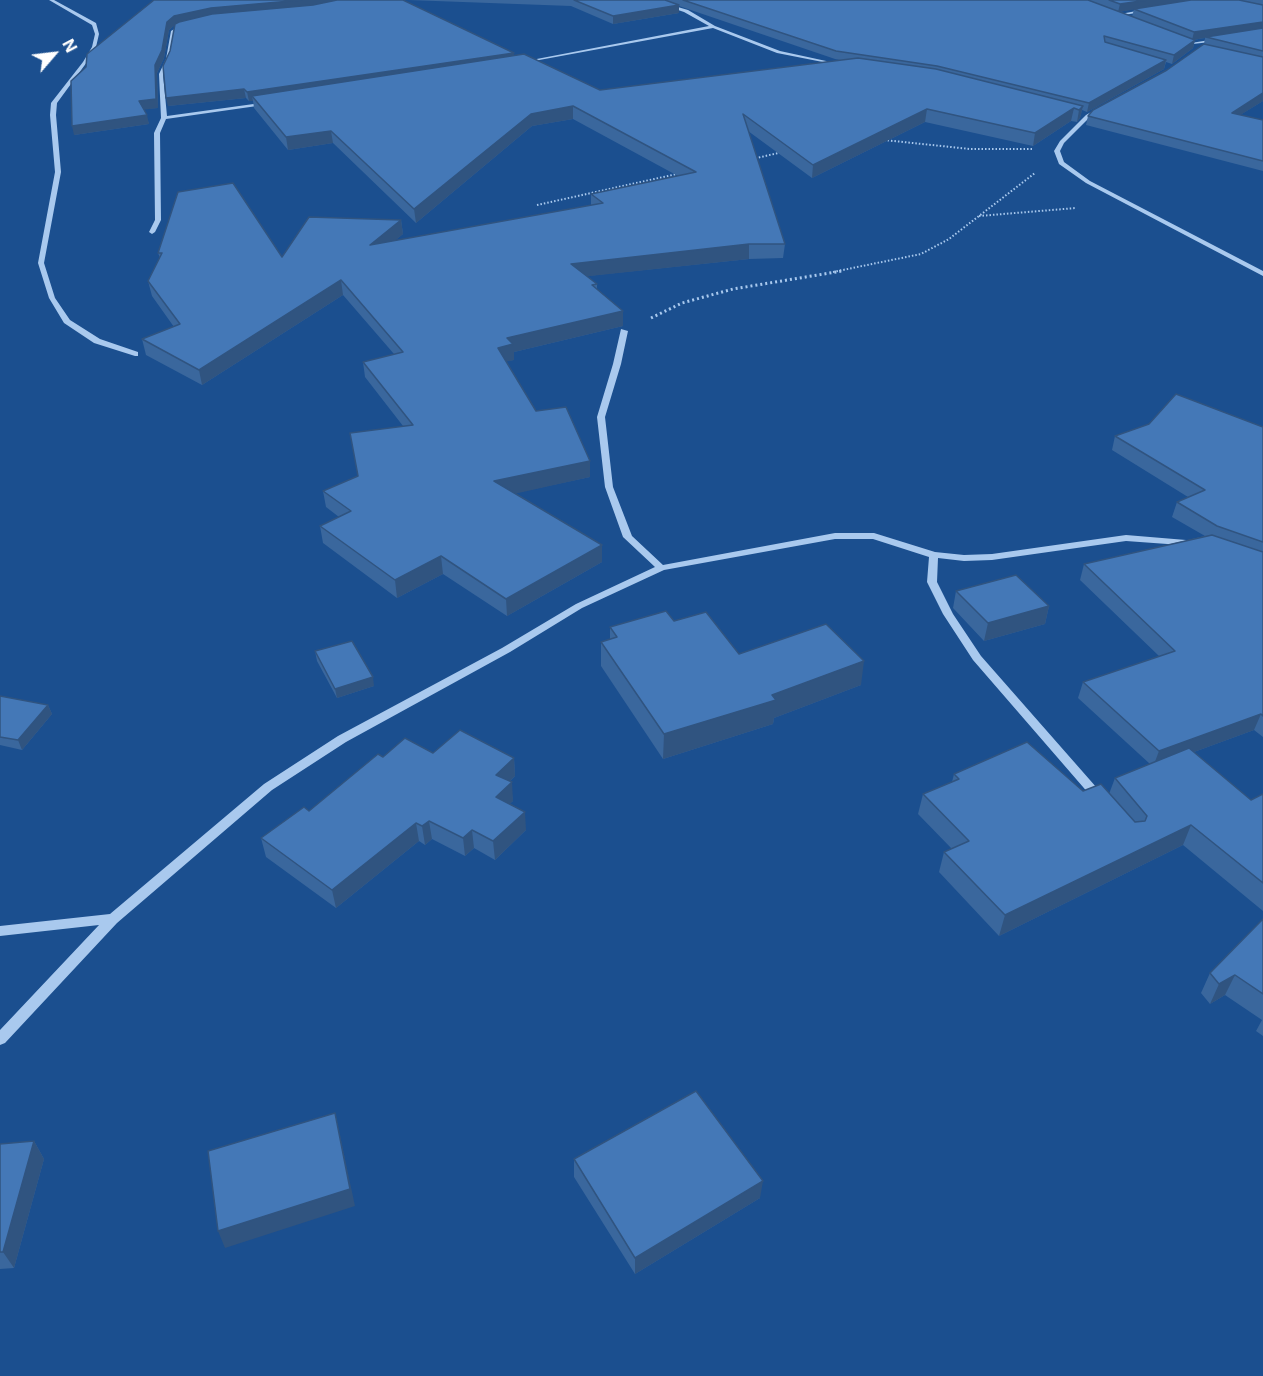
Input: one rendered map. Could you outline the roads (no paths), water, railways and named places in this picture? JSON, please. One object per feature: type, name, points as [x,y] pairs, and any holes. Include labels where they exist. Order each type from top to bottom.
[{"type":"street","points":[[51,0],[94,24],[97,34],[94,47],[85,62],[69,80],[54,103],[58,172],[41,263],[52,298],[67,321],[97,341],[135,354]]},
{"type":"street","points":[[650,0],[686,11],[713,27],[779,52],[844,65]]},
{"type":"street","points":[[1117,15],[1159,7]]},
{"type":"street","points":[[1107,12],[1127,19]]},
{"type":"street","points":[[152,232],[158,220],[157,133],[164,118],[161,74],[168,59],[173,31],[194,22]]},
{"type":"street","points":[[514,64],[713,27]]},
{"type":"street","points":[[1193,43],[1224,38]]},
{"type":"street","points":[[1186,40],[1200,48]]},
{"type":"street","points":[[164,118],[280,101]]},
{"type":"street","points":[[1106,105],[1088,116],[1057,151],[1061,163],[1088,182],[1263,274]]},
{"type":"street","points":[[1077,113],[1088,116]]},
{"type":"street","points":[[624,331],[601,417],[609,486],[628,537],[662,568]]},
{"type":"street","points":[[0,1039],[113,919],[268,787],[314,757],[506,650],[579,606],[662,568],[836,536],[874,536],[934,555],[992,557],[1126,538],[1207,544]]},
{"type":"street","points":[[934,555],[932,582],[948,614],[977,658],[1111,812]]},
{"type":"street","points":[[0,931],[113,919]]}]
